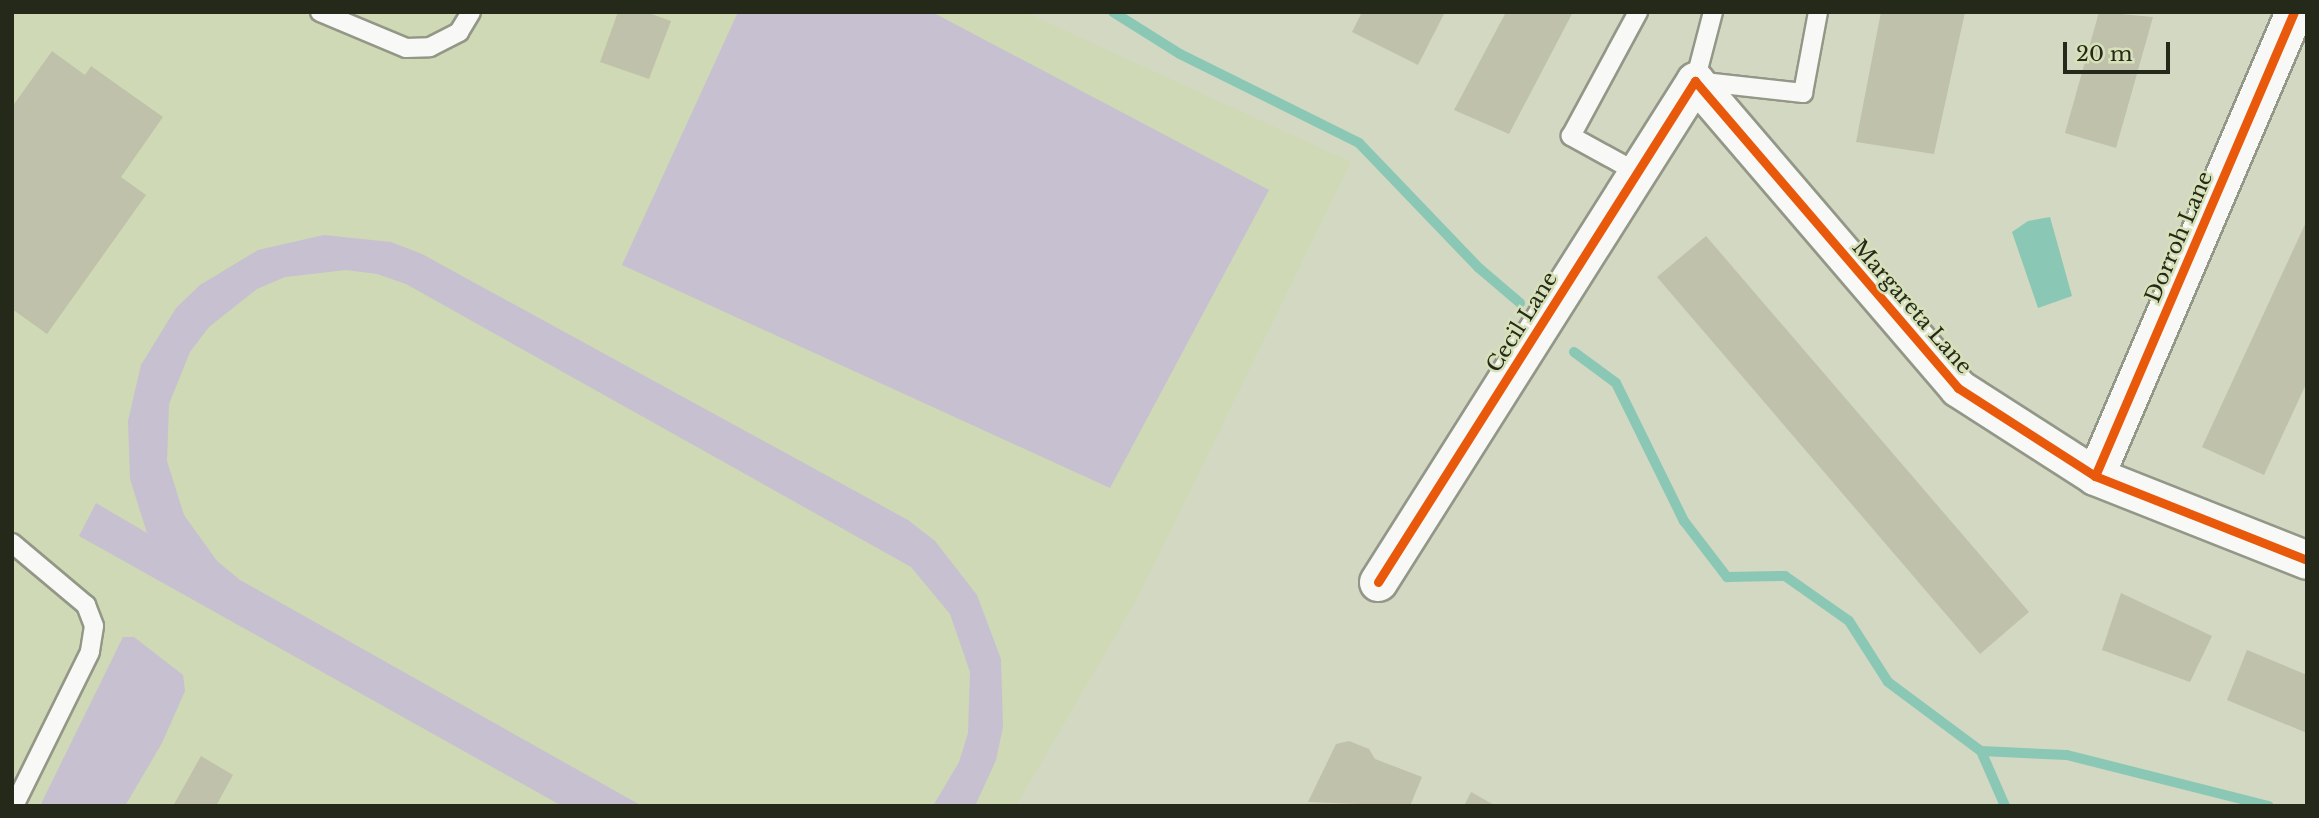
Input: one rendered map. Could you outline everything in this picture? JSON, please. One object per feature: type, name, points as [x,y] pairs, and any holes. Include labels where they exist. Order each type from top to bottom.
[{"type":"street","name":"Dorroh Lane","points":[[2095,476],[2294,12]]},
{"type":"street","name":"Cecil Lane","points":[[1378,582],[1695,81]]},
{"type":"street","name":"Margareta Lane","points":[[1695,81],[1958,388],[2095,476],[2307,560]]},
{"type":"lane","points":[[320,12],[406,48],[430,47],[459,32],[471,12]]},
{"type":"lane","points":[[1638,12],[1571,136],[1638,173]]},
{"type":"lane","points":[[1713,12],[1695,81],[1803,93],[1818,12]]},
{"type":"lane","points":[[12,543],[86,605],[94,626],[90,652],[14,806]]},
{"type":"shaded area","points":[[12,12],[1025,12],[1351,162],[1139,595],[1016,806],[12,806]]},
{"type":"shaded area","points":[[738,12],[932,12],[1269,190],[1110,488],[622,265]]},
{"type":"shaded area","points":[[324,235],[391,242],[422,254],[908,520],[935,541],[977,595],[1001,659],[1003,727],[996,760],[975,806],[933,806],[959,762],[968,733],[970,672],[950,614],[911,567],[406,284],[377,274],[346,270],[285,277],[257,289],[209,327],[190,352],[169,404],[167,461],[184,515],[217,561],[240,580],[642,806],[562,806],[79,536],[96,503],[147,533],[130,479],[128,421],[141,365],[176,308],[200,285],[258,250]]},
{"type":"shaded area","points":[[123,637],[134,637],[183,675],[185,691],[162,743],[125,806],[40,806]]},
{"type":"water","points":[[2050,217],[2072,296],[2038,308],[2012,232],[2028,221]]},
{"type":"building","points":[[618,12],[646,12],[671,21],[649,79],[600,62]]},
{"type":"building","points":[[1362,12],[1445,12],[1418,65],[1352,32]]},
{"type":"building","points":[[1506,12],[1573,12],[1509,134],[1454,110]]},
{"type":"building","points":[[1881,12],[1965,12],[1934,154],[1856,142]]},
{"type":"building","points":[[2099,12],[2153,17],[2116,148],[2065,133]]},
{"type":"building","points":[[52,51],[85,75],[91,66],[163,117],[121,177],[146,195],[47,334],[12,309],[12,107]]},
{"type":"building","points":[[2307,220],[2307,382],[2264,475],[2202,447]]},
{"type":"building","points":[[1706,236],[2029,612],[1980,654],[1657,277]]},
{"type":"building","points":[[2121,593],[2212,636],[2190,682],[2102,650]]},
{"type":"building","points":[[2247,650],[2307,675],[2307,733],[2227,700]]},
{"type":"building","points":[[1349,741],[1369,749],[1375,759],[1422,777],[1410,806],[1308,802],[1336,744]]},
{"type":"building","points":[[201,756],[233,775],[216,806],[173,806]]},
{"type":"building","points":[[1471,792],[1496,806],[1464,806]]},
{"type":"waterway","points":[[1113,12],[1180,54],[1359,143],[1479,268],[1520,303]]},
{"type":"waterway","points":[[1574,352],[1616,383],[1684,521],[1727,577],[1785,576],[1849,621],[1888,682],[1981,751],[2005,806]]},
{"type":"waterway","points":[[1981,751],[2067,755],[2269,806]]},
{"type":"cycle path","points":[[2095,476],[2294,12]]},
{"type":"cycle path","points":[[1378,582],[1695,81],[1958,388],[2095,476],[2307,560]]}]
